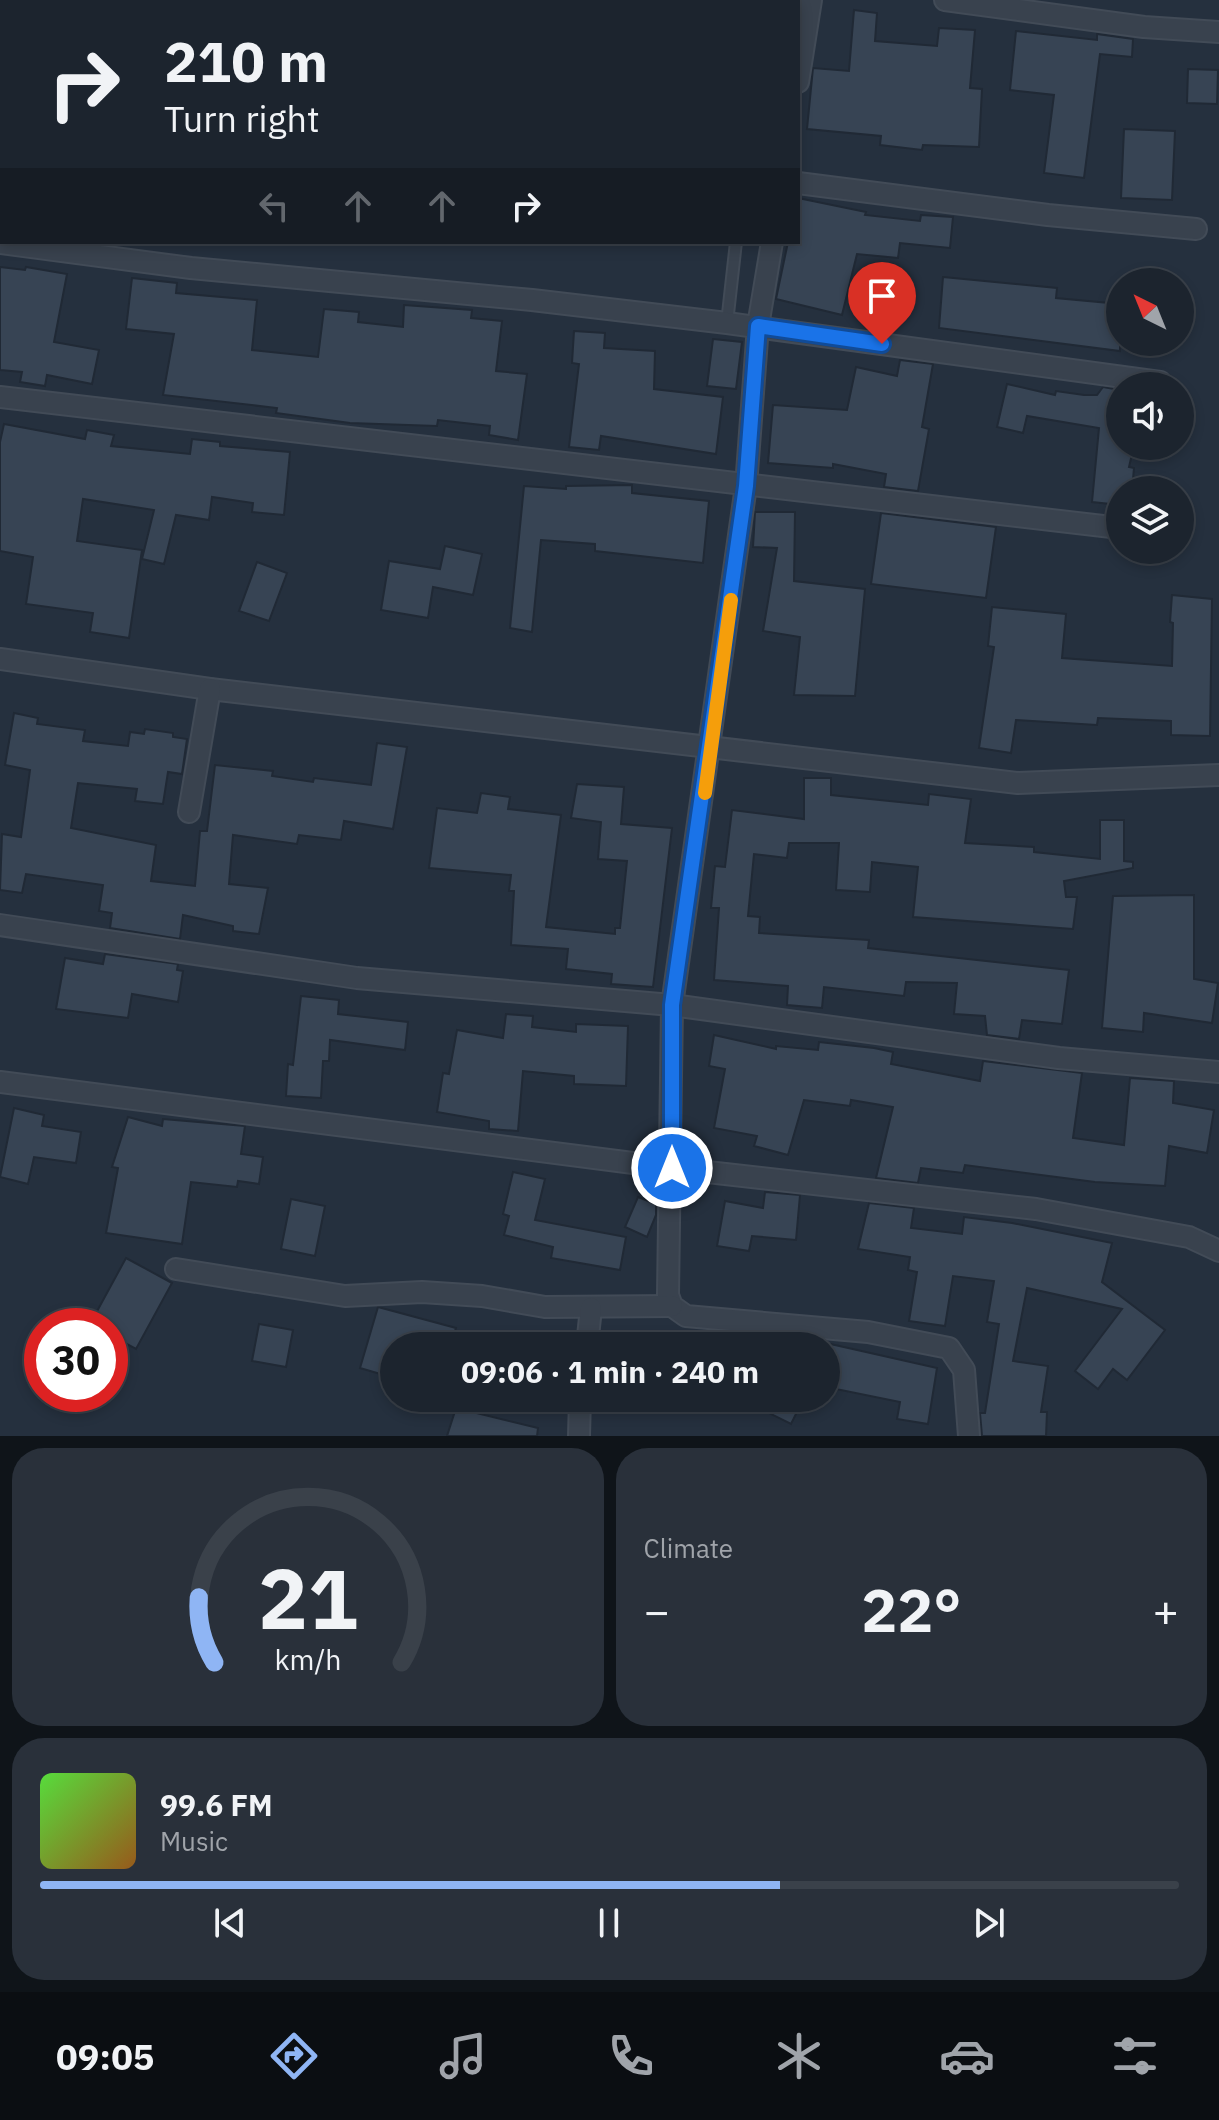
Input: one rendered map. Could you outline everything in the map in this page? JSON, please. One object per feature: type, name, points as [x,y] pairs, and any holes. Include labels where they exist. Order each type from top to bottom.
[{"type":"street","points":[[800,69],[811,0]]},
{"type":"street","points":[[945,0],[1144,27],[1219,32]]},
{"type":"street","points":[[800,183],[1048,215],[1196,229]]},
{"type":"street","points":[[8,244],[191,268],[532,300],[758,326],[1106,374]]},
{"type":"street","points":[[772,244],[758,326],[746,486],[712,748],[672,1005],[668,1295],[672,1306],[686,1316],[868,1332],[949,1348],[964,1370],[969,1436]]},
{"type":"street","points":[[0,397],[1106,526]]},
{"type":"street","points":[[0,659],[210,689],[1018,783],[1219,775]]},
{"type":"street","points":[[189,812],[210,689]]},
{"type":"street","points":[[0,925],[357,978],[672,1005],[980,1048],[1219,1072]]},
{"type":"street","points":[[0,1082],[672,1168],[1036,1209],[1189,1237],[1219,1251]]},
{"type":"street","points":[[176,1269],[345,1296],[422,1292],[482,1296],[545,1307],[672,1306]]},
{"type":"street","points":[[588,1332],[591,1308]]},
{"type":"street","points":[[579,1436],[580,1412]]},
{"type":"lane","points":[[727,323],[736,244]]},
{"type":"building","points":[[854,10],[877,13],[875,41],[937,46],[939,28],[975,30],[970,88],[982,89],[979,147],[923,145],[922,150],[880,145],[881,136],[807,129],[813,68],[849,71]]},
{"type":"building","points":[[1016,31],[1097,40],[1097,34],[1133,39],[1132,57],[1100,54],[1084,178],[1044,173],[1054,95],[1010,90]]},
{"type":"building","points":[[1188,69],[1218,70],[1217,104],[1187,103]]},
{"type":"building","points":[[1124,129],[1175,131],[1172,200],[1121,198]]},
{"type":"building","points":[[800,198],[866,212],[865,215],[920,221],[921,215],[953,217],[950,248],[900,243],[898,258],[857,254],[842,315],[776,299],[788,244],[800,244]]},
{"type":"building","points":[[0,267],[25,270],[26,267],[67,274],[54,342],[99,350],[92,384],[47,375],[45,386],[20,382],[22,372],[0,370]]},
{"type":"building","points":[[943,277],[1057,288],[1056,298],[1106,303],[1106,349],[939,328]]},
{"type":"building","points":[[132,278],[177,283],[176,293],[257,300],[252,350],[318,357],[324,309],[359,312],[358,322],[403,327],[404,305],[472,310],[471,318],[502,321],[496,371],[527,374],[518,440],[489,435],[490,426],[438,420],[437,426],[350,423],[276,413],[277,408],[163,395],[174,334],[126,329]]},
{"type":"building","points":[[574,331],[605,333],[604,348],[655,351],[654,389],[723,397],[716,454],[601,436],[599,450],[569,447],[579,364],[572,363]]},
{"type":"building","points":[[713,339],[742,342],[736,389],[707,386]]},
{"type":"building","points":[[900,360],[933,364],[922,427],[929,429],[918,491],[884,487],[886,474],[833,464],[833,468],[768,463],[773,405],[847,410],[856,367],[897,376]]},
{"type":"building","points":[[1007,384],[1055,395],[1056,391],[1097,395],[1106,388],[1106,460],[1131,460],[1129,467],[1134,468],[1133,476],[1106,476],[1106,504],[1092,502],[1099,428],[1027,416],[1023,433],[997,427]]},
{"type":"building","points":[[4,424],[85,439],[87,430],[114,435],[111,446],[190,454],[192,439],[220,442],[220,446],[290,452],[284,515],[252,512],[253,503],[212,497],[209,520],[176,515],[164,564],[142,559],[154,510],[83,499],[77,541],[142,550],[129,638],[90,632],[93,613],[26,604],[33,557],[0,551],[0,442]]},
{"type":"building","points":[[632,485],[632,493],[709,501],[703,563],[595,551],[595,544],[541,540],[532,632],[510,628],[524,486],[566,489],[566,486]]},
{"type":"building","points":[[755,512],[795,512],[794,581],[865,589],[855,696],[794,695],[800,637],[763,631],[777,548],[753,547]]},
{"type":"building","points":[[881,513],[996,527],[986,598],[871,584]]},
{"type":"building","points":[[445,546],[482,554],[473,595],[433,587],[428,618],[381,610],[389,561],[440,569]]},
{"type":"building","points":[[257,562],[287,573],[269,621],[239,611]]},
{"type":"building","points":[[1172,595],[1212,599],[1210,736],[1171,735],[1171,721],[1098,718],[1097,725],[1016,720],[1011,753],[979,748],[994,647],[988,646],[992,607],[1066,614],[1062,658],[1172,666]]},
{"type":"building","points":[[14,713],[38,718],[37,724],[85,730],[83,741],[128,746],[130,732],[144,734],[145,729],[173,733],[173,737],[187,739],[182,774],[168,772],[163,804],[135,801],[137,789],[78,783],[71,828],[156,845],[151,881],[195,886],[200,831],[207,831],[215,765],[273,771],[272,776],[313,782],[314,778],[371,785],[377,743],[407,747],[393,829],[344,821],[341,840],[299,835],[297,844],[233,835],[229,884],[268,888],[259,934],[233,931],[233,926],[183,915],[180,939],[110,928],[112,913],[99,911],[103,885],[26,874],[22,893],[0,890],[2,834],[21,837],[30,770],[5,765]]},
{"type":"building","points":[[804,778],[831,778],[831,795],[928,805],[929,794],[971,799],[965,843],[1034,847],[1034,852],[1100,859],[1100,820],[1124,820],[1124,861],[1133,862],[1133,868],[1064,881],[1066,897],[1077,897],[1073,929],[913,917],[918,867],[872,862],[870,892],[836,890],[839,843],[789,843],[787,858],[754,854],[748,916],[760,917],[759,933],[869,940],[868,948],[1069,970],[1062,1024],[1022,1020],[1019,1039],[987,1035],[985,1016],[954,1014],[957,983],[906,982],[904,996],[824,987],[822,1008],[787,1005],[788,986],[714,980],[719,908],[711,908],[715,866],[725,867],[732,810],[804,819]]},
{"type":"building","points":[[577,784],[624,787],[621,824],[672,828],[653,987],[611,984],[612,974],[566,969],[568,949],[511,945],[514,891],[509,891],[511,875],[429,868],[437,808],[477,813],[481,793],[510,797],[508,809],[561,815],[546,927],[615,934],[615,928],[620,928],[627,861],[598,859],[601,822],[571,818]]},
{"type":"building","points":[[1194,895],[1194,979],[1218,983],[1212,1023],[1144,1013],[1143,1032],[1102,1028],[1113,896]]},
{"type":"building","points":[[105,954],[178,964],[177,970],[183,971],[178,1002],[132,994],[128,1018],[56,1009],[65,958],[103,964]]},
{"type":"building","points":[[301,996],[339,1000],[338,1014],[408,1022],[405,1050],[330,1040],[329,1061],[323,1061],[321,1098],[286,1096],[288,1064],[293,1065]]},
{"type":"building","points":[[506,1014],[533,1016],[532,1027],[576,1032],[576,1024],[628,1026],[626,1086],[574,1084],[574,1076],[523,1071],[518,1131],[489,1129],[489,1121],[437,1112],[443,1073],[449,1074],[457,1030],[503,1038]]},
{"type":"building","points":[[714,1035],[776,1049],[776,1046],[818,1050],[819,1042],[874,1048],[893,1052],[891,1064],[980,1081],[983,1061],[1082,1073],[1073,1138],[1124,1145],[1130,1078],[1174,1081],[1173,1103],[1214,1110],[1207,1153],[1169,1146],[1165,1186],[1095,1182],[965,1165],[963,1173],[921,1168],[918,1183],[876,1178],[893,1107],[851,1100],[850,1106],[804,1100],[788,1155],[754,1146],[757,1136],[714,1128],[725,1069],[709,1066]]},
{"type":"building","points":[[14,1108],[44,1115],[42,1126],[81,1132],[76,1163],[34,1157],[28,1184],[0,1177]]},
{"type":"building","points":[[128,1117],[162,1126],[163,1119],[245,1126],[241,1154],[263,1157],[259,1184],[238,1181],[237,1187],[191,1182],[182,1244],[106,1233],[118,1168],[112,1167]]},
{"type":"building","points":[[513,1172],[545,1179],[535,1220],[626,1237],[620,1270],[551,1258],[553,1247],[504,1235],[509,1216],[503,1214]]},
{"type":"building","points":[[765,1192],[800,1195],[796,1240],[752,1236],[749,1251],[717,1246],[725,1201],[763,1208]]},
{"type":"building","points":[[638,1197],[656,1204],[656,1215],[647,1237],[625,1227]]},
{"type":"building","points":[[291,1199],[325,1206],[315,1256],[281,1249]]},
{"type":"building","points":[[869,1203],[914,1208],[911,1228],[962,1234],[964,1217],[1112,1243],[1102,1282],[1165,1330],[1127,1380],[1113,1369],[1098,1389],[1075,1371],[1122,1309],[1027,1288],[1013,1361],[1048,1366],[1041,1412],[1047,1412],[1046,1436],[982,1436],[980,1413],[985,1413],[999,1324],[987,1322],[994,1281],[953,1276],[945,1326],[909,1321],[917,1272],[908,1270],[910,1257],[858,1249]]},
{"type":"building","points":[[126,1258],[172,1283],[136,1349],[128,1345],[128,1308],[99,1308]]},
{"type":"building","points":[[378,1307],[456,1328],[455,1332],[380,1332],[380,1374],[360,1368]]},
{"type":"building","points":[[259,1324],[293,1330],[286,1367],[252,1361]]},
{"type":"building","points":[[840,1346],[937,1368],[928,1424],[897,1419],[900,1402],[840,1390]]},
{"type":"building","points":[[455,1412],[472,1412],[538,1428],[537,1436],[447,1436]]},
{"type":"building","points":[[767,1412],[797,1412],[791,1424]]},
{"type":"slow traffic","points":[[705,793],[731,600]]},
{"type":"route","points":[[672,1168],[672,1005],[712,748],[746,486],[758,326],[882,344]]}]
